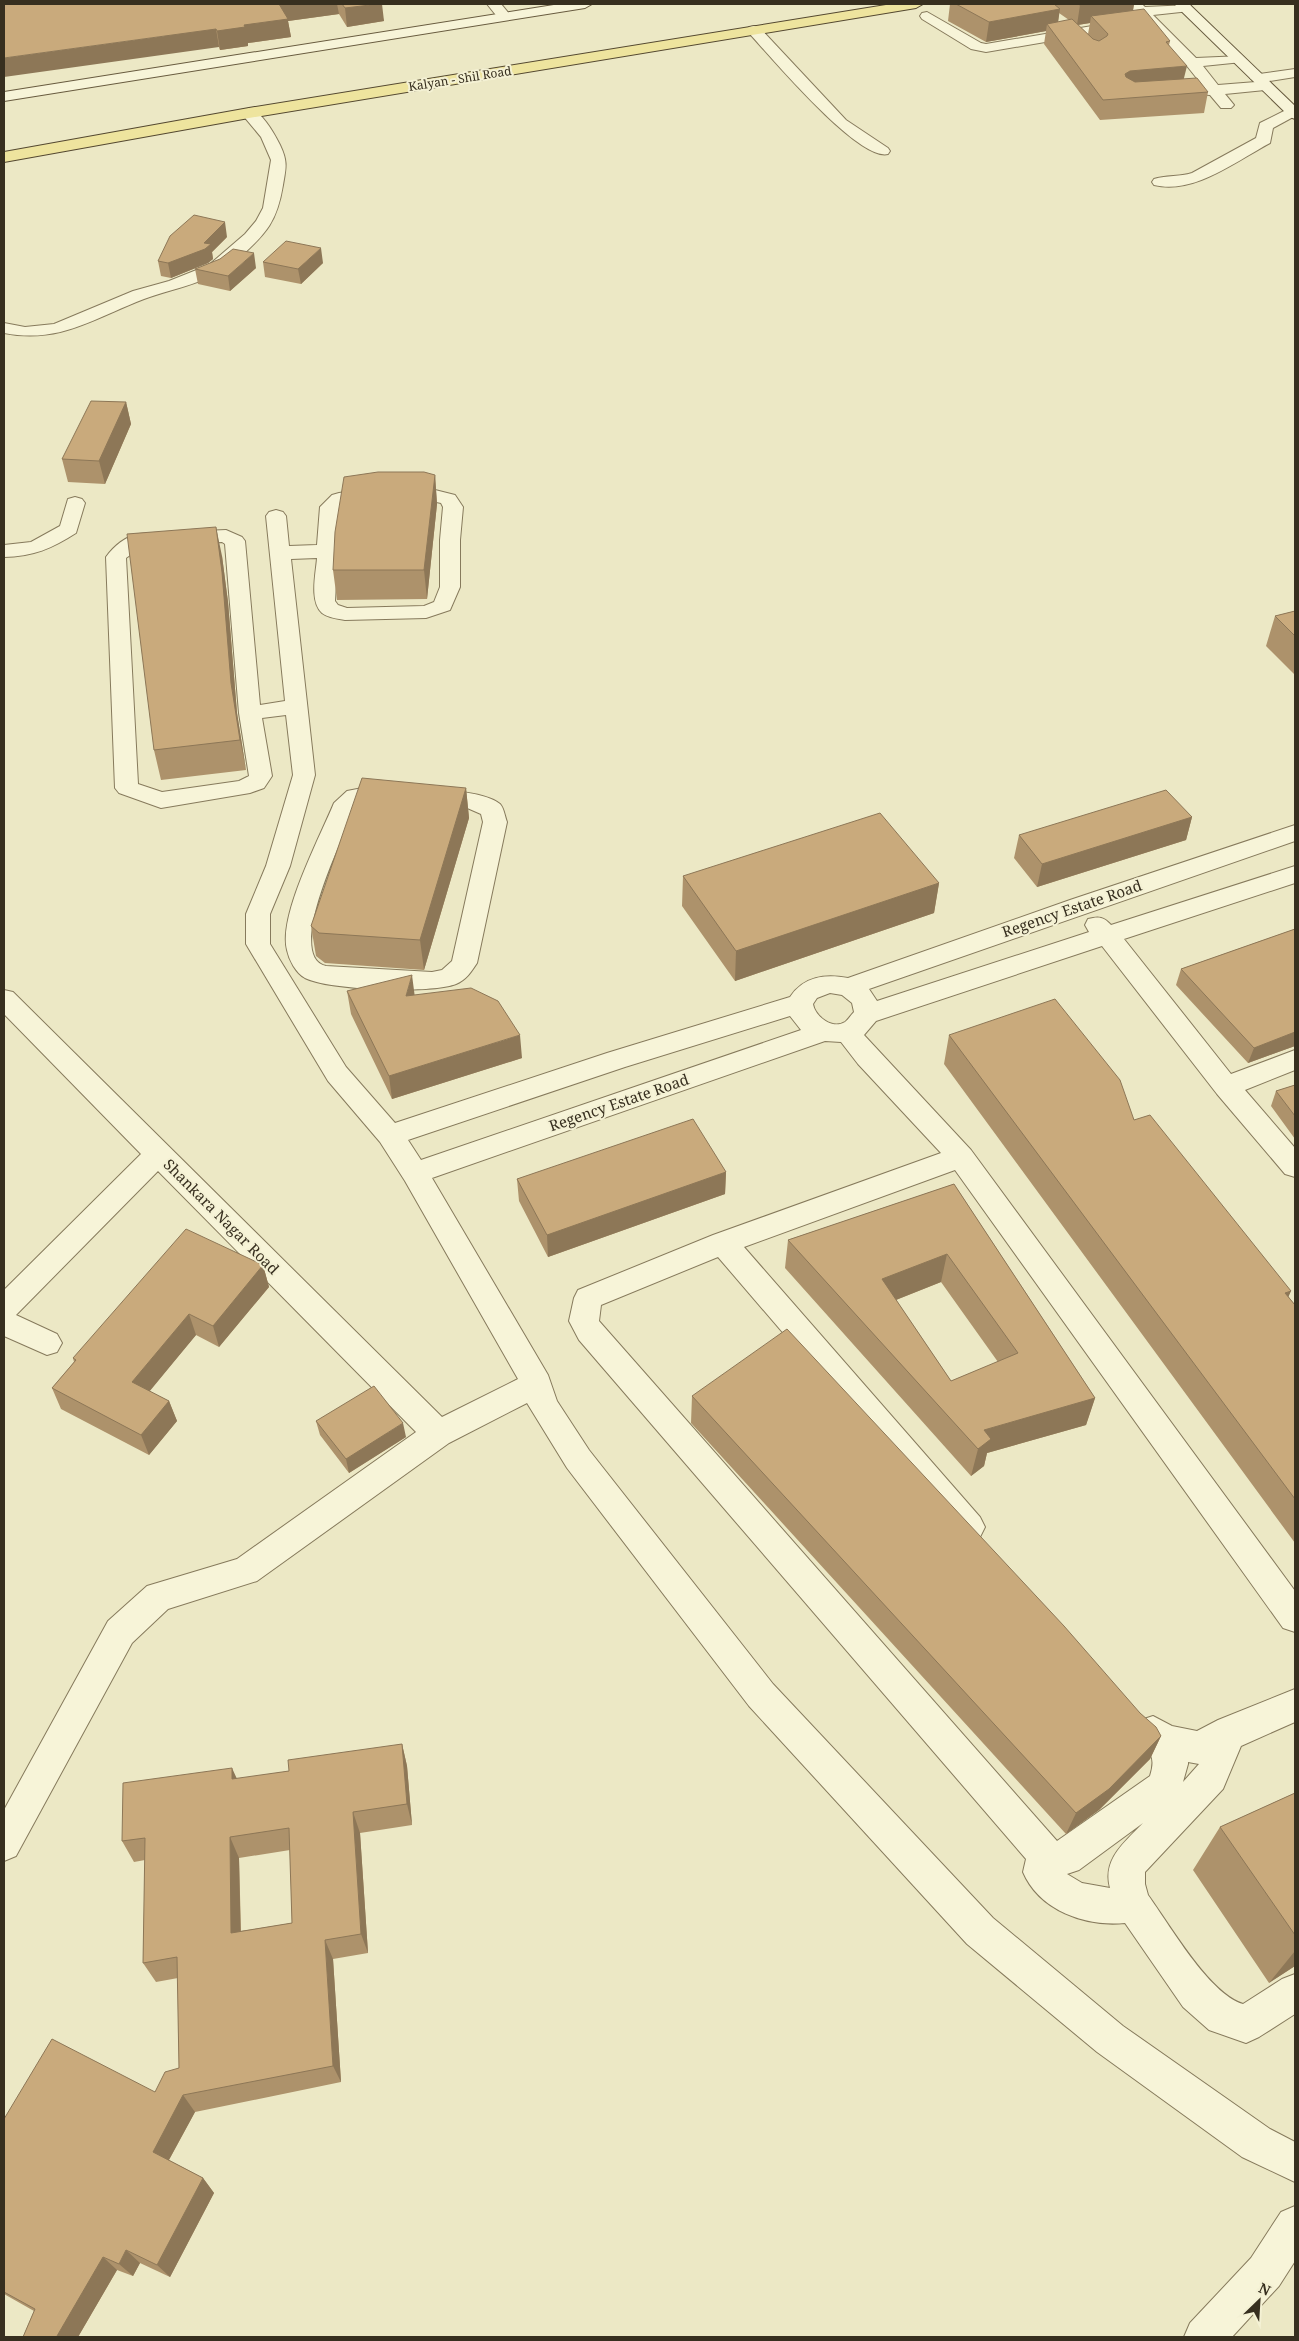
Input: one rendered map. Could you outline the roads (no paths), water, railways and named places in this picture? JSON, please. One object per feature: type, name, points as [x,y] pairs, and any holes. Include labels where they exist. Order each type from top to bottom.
[{"type":"main road","name":"Kalyan - Shil Road","points":[[4,144],[862,4]]},
{"type":"main road","name":"Kalyan - Shil Road","points":[[4,157],[249,113],[896,5],[916,4]]},
{"type":"street","points":[[494,4],[504,16]]},
{"type":"street","points":[[4,97],[585,4]]},
{"type":"street","points":[[927,16],[981,47],[1073,32],[1142,12],[1183,6],[1294,113],[1265,126],[1264,140],[1198,176],[1184,181],[1160,182]]},
{"type":"street","points":[[1142,12],[1192,63],[1226,105]]},
{"type":"street","points":[[1058,20],[1084,43]]},
{"type":"street","points":[[754,30],[841,122],[882,151]]},
{"type":"street","points":[[1192,63],[1238,60]]},
{"type":"street","points":[[1186,92],[1214,90],[1261,82],[1295,73]]},
{"type":"street","points":[[4,328],[25,332],[57,329],[139,295],[175,285],[215,269],[251,238],[264,222],[271,208],[279,160],[268,136],[249,113]]},
{"type":"street","points":[[427,494],[448,499],[453,506],[450,540],[450,587],[442,606],[426,612],[345,614],[330,609],[324,601],[327,551],[330,507],[339,499],[366,495],[427,494]]},
{"type":"street","points":[[4,551],[24,552],[44,545],[68,529],[75,503]]},
{"type":"street","points":[[276,516],[304,775],[278,866],[258,914],[258,944],[337,1074],[390,1135],[416,1173],[537,1384],[543,1405],[578,1460],[762,1695],[980,1931],[1110,2039],[1256,2143],[1295,2163]]},
{"type":"street","points":[[226,536],[235,541],[250,713],[261,776],[256,783],[242,788],[161,800],[127,788],[116,557],[122,550],[138,540],[226,536]]},
{"type":"street","points":[[280,553],[327,551]]},
{"type":"street","points":[[250,713],[298,706]]},
{"type":"street","points":[[373,794],[468,800],[491,809],[495,822],[464,963],[456,974],[438,980],[317,973],[304,962],[298,944],[302,912],[320,869],[346,803],[355,796],[373,794]]},
{"type":"street","name":"Regency Estate Road","points":[[849,987],[1295,833]]},
{"type":"street","points":[[278,866],[320,869]]},
{"type":"street","name":"Regency Estate Road","points":[[416,1173],[1295,874]]},
{"type":"street","points":[[1079,906],[1108,937],[1226,1087],[1295,1166]]},
{"type":"street","points":[[833,984],[849,987],[864,999],[846,1026],[813,1028],[800,1013],[799,1004],[802,997],[818,986],[833,984]]},
{"type":"street","name":"Shankara Nagar Road","points":[[4,999],[438,1434]]},
{"type":"street","points":[[390,1135],[607,1063],[799,1004]]},
{"type":"street","points":[[846,1026],[867,1057],[961,1157],[1295,1617]]},
{"type":"street","points":[[1226,1087],[1295,1060]]},
{"type":"street","points":[[4,1308],[158,1154]]},
{"type":"street","points":[[961,1157],[723,1243],[588,1298],[584,1321],[589,1330],[1045,1854],[1056,1859],[1066,1857],[1164,1787],[1171,1764],[1164,1741]]},
{"type":"street","points":[[723,1243],[985,1545]]},
{"type":"street","points":[[4,1323],[47,1343]]},
{"type":"street","points":[[4,1844],[120,1632],[158,1596],[246,1571],[438,1434],[537,1384]]},
{"type":"street","points":[[1129,1710],[1164,1741],[1198,1748],[1230,1732],[1295,1706]]},
{"type":"street","points":[[1230,1732],[1211,1777],[1127,1865],[1127,1884],[1133,1904],[1196,1994],[1222,2017],[1246,2024],[1295,1992]]},
{"type":"street","points":[[1045,1854],[1041,1872],[1046,1880],[1077,1899],[1108,1906],[1133,1904]]},
{"type":"street","points":[[1204,2337],[1265,2272],[1295,2226]]}]
